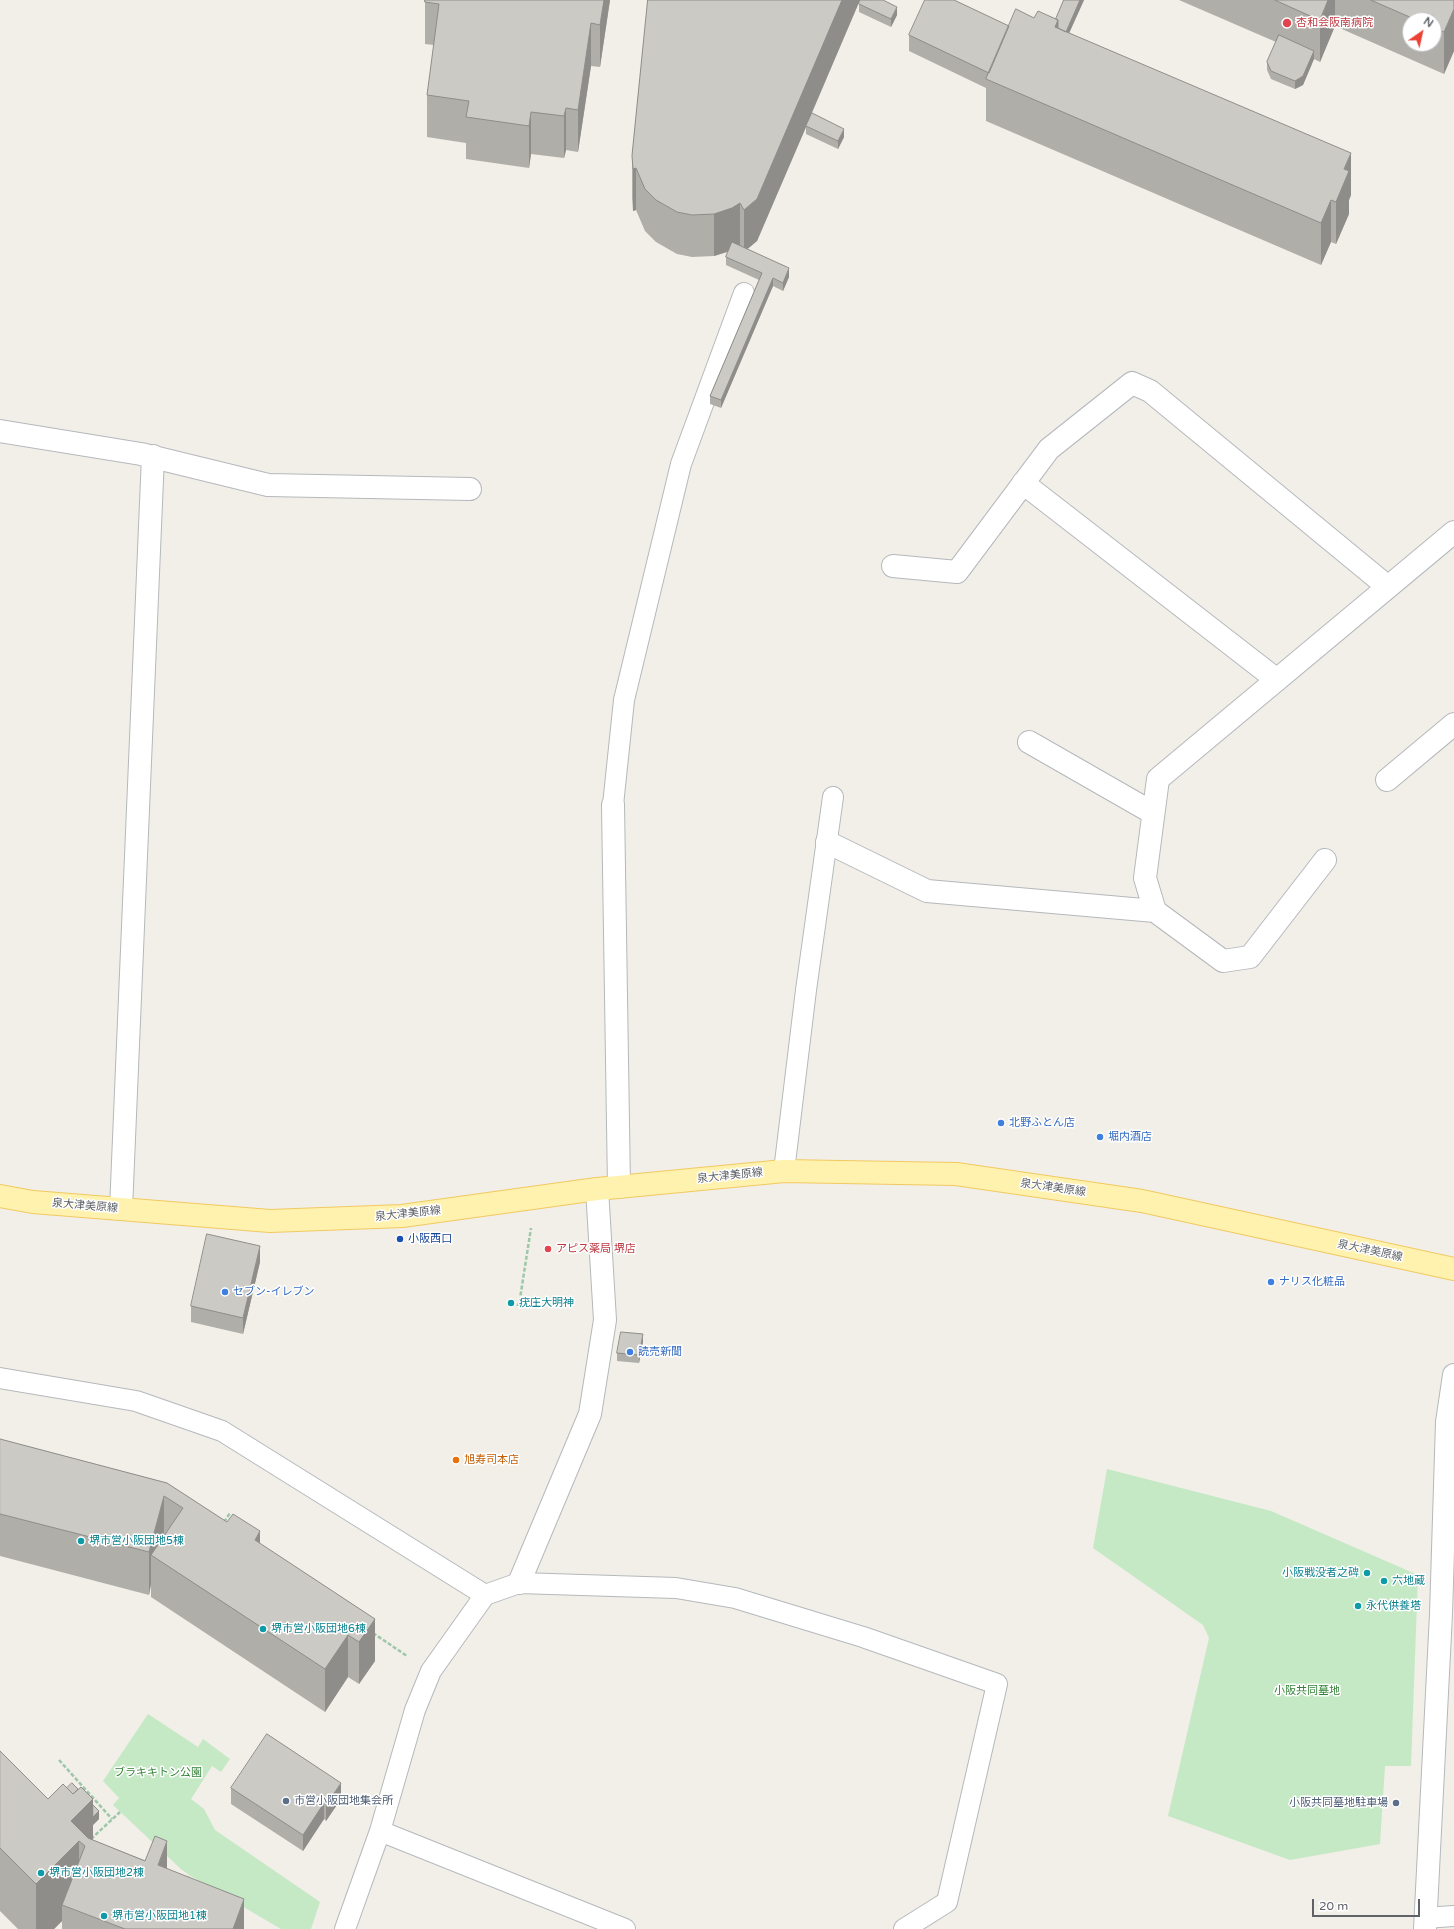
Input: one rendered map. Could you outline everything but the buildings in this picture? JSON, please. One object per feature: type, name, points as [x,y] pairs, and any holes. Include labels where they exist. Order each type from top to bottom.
[{"type":"main road","name":"泉大津美原線","points":[[0,1196],[33,1202],[270,1221],[402,1216],[597,1189],[784,1171],[956,1174],[1142,1201],[1454,1269]]},
{"type":"street","points":[[893,566],[956,572],[1049,449],[1132,383],[1150,391],[1388,587]]},
{"type":"street","points":[[0,431],[153,456],[268,485],[470,489]]},
{"type":"street","points":[[121,1209],[153,456]]},
{"type":"street","points":[[1023,483],[1277,680]]},
{"type":"street","points":[[1156,911],[1145,878],[1158,779],[1454,532]]},
{"type":"street","points":[[1387,780],[1454,724]]},
{"type":"street","points":[[1030,742],[1153,813]]},
{"type":"street","points":[[613,805],[619,1187]]},
{"type":"street","points":[[827,842],[927,891],[1156,911],[1224,961],[1250,957],[1325,860]]},
{"type":"street","points":[[519,1583],[590,1414],[605,1320],[597,1189]]},
{"type":"street","points":[[1425,1923],[1441,1614],[1447,1422],[1454,1375]]},
{"type":"lane","points":[[613,805],[624,700],[681,464],[744,293]]},
{"type":"lane","points":[[784,1171],[806,990],[833,797]]},
{"type":"lane","points":[[0,1378],[136,1401],[222,1431],[485,1594]]},
{"type":"lane","points":[[345,1929],[380,1831],[415,1710],[431,1671],[485,1594],[519,1583],[676,1588],[735,1598],[863,1638],[997,1684],[947,1902],[904,1929]]},
{"type":"lane","points":[[380,1831],[625,1929]]},
{"type":"lane","points":[[1425,1923],[1454,1916]]},
{"type":"path","points":[[511,1303],[519,1305],[531,1226]]},
{"type":"path","points":[[222,1526],[230,1513]]},
{"type":"path","points":[[371,1632],[431,1671]]},
{"type":"path","points":[[59,1760],[112,1819]]},
{"type":"path","points":[[89,1842],[120,1812]]},
{"type":"path","points":[[187,1881],[190,1875]]},
{"type":"green space","name":"小阪共同墓地","points":[[1107,1469],[1271,1511],[1418,1575],[1411,1766],[1385,1766],[1380,1844],[1290,1860],[1168,1816],[1209,1638],[1203,1625],[1093,1548]]},
{"type":"green space","name":"ブラキキトン公園","points":[[148,1714],[198,1747],[203,1739],[230,1759],[221,1772],[212,1766],[191,1799],[204,1809],[215,1830],[320,1902],[311,1929],[281,1929],[189,1875],[113,1805],[119,1798],[103,1781]]},
{"type":"place","name":"杏和会阪南病院","points":[[1287,23]]},
{"type":"place","name":"北野ふとん店","points":[[1001,1123]]},
{"type":"place","name":"堀内酒店","points":[[1100,1137]]},
{"type":"place","name":"小阪西口","points":[[400,1239]]},
{"type":"place","name":"アピス薬局 堺店","points":[[548,1249]]},
{"type":"place","name":"ナリス化粧品","points":[[1271,1282]]},
{"type":"place","name":"セブン-イレブン","points":[[225,1292]]},
{"type":"place","name":"疣庄大明神","points":[[511,1303]]},
{"type":"place","name":"読売新聞","points":[[630,1352]]},
{"type":"place","name":"旭寿司本店","points":[[456,1460]]},
{"type":"place","name":"堺市営小阪団地5棟","points":[[81,1541]]},
{"type":"place","name":"小阪戦没者之碑","points":[[1367,1573]]},
{"type":"place","name":"六地蔵","points":[[1384,1581]]},
{"type":"place","name":"永代供養塔","points":[[1358,1606]]},
{"type":"place","name":"堺市営小阪団地6棟","points":[[263,1629]]},
{"type":"place","name":"市営小阪団地集会所","points":[[286,1801]]},
{"type":"place","name":"小阪共同墓地駐車場","points":[[1396,1803]]},
{"type":"place","name":"堺市営小阪団地2棟","points":[[41,1873]]},
{"type":"place","name":"堺市営小阪団地1棟","points":[[104,1916]]}]
